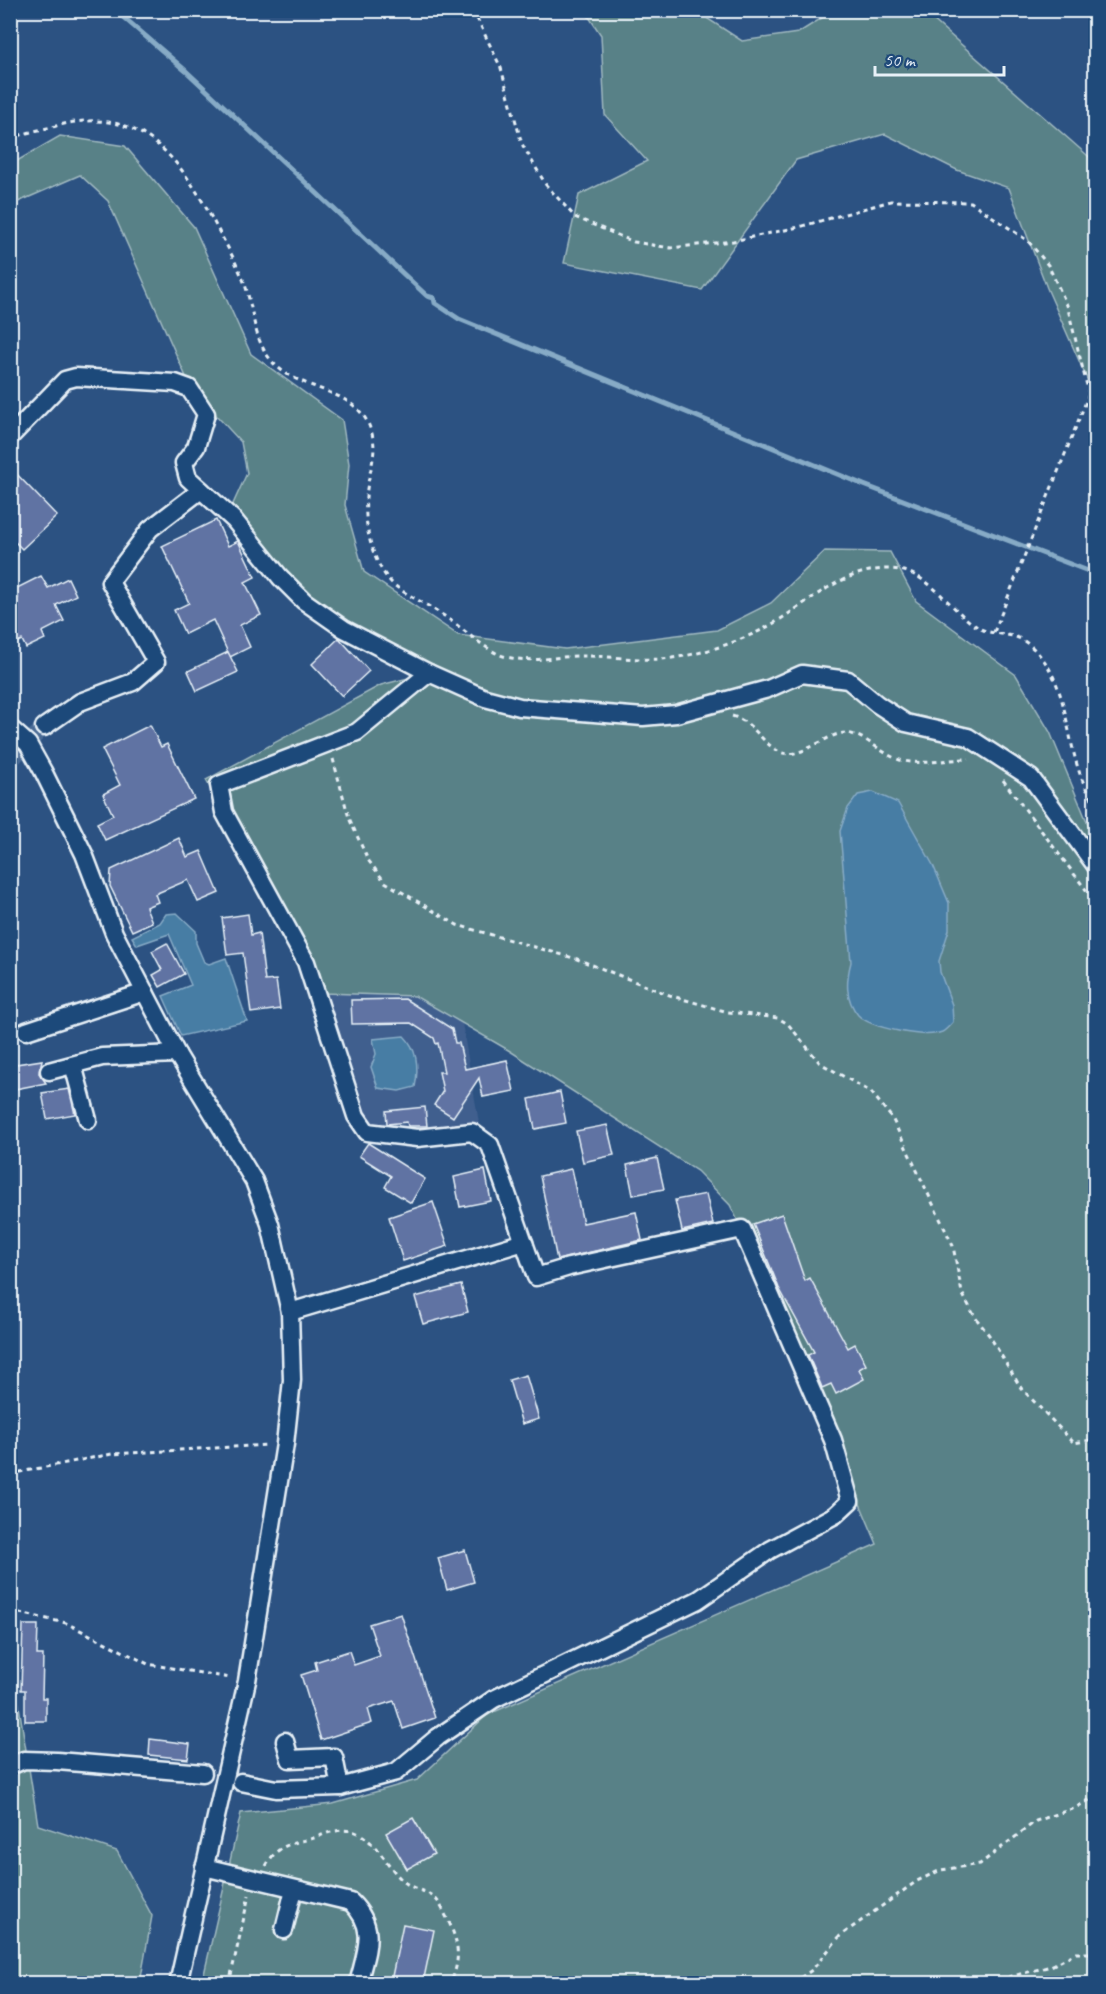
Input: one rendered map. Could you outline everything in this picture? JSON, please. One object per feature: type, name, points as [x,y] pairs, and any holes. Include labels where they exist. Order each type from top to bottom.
[{"type":"street","points":[[10,437],[65,380],[76,377],[175,383],[189,388],[206,414],[196,447],[184,464],[188,478],[234,520],[280,577],[304,601],[344,629],[429,673],[484,698],[520,707],[643,717],[676,714],[768,689],[802,674],[848,680],[877,704],[906,723],[968,737],[1031,778],[1095,866]]},
{"type":"street","points":[[44,727],[80,702],[133,682],[156,662],[110,582],[150,529],[201,490]]},
{"type":"street","points":[[241,1782],[276,1789],[340,1787],[396,1772],[438,1737],[494,1699],[698,1600],[770,1550],[835,1515],[850,1501],[833,1440],[742,1229],[569,1267],[536,1277],[490,1145],[472,1132],[417,1138],[367,1132],[356,1116],[306,962],[224,812],[219,785],[357,732],[429,673]]},
{"type":"street","points":[[10,728],[28,744],[43,771],[84,854],[114,933],[177,1054],[254,1181],[270,1224],[291,1312],[292,1380],[285,1444],[247,1681],[178,1983]]},
{"type":"street","points":[[26,1031],[145,992]]},
{"type":"street","points":[[49,1071],[102,1057],[177,1054]]},
{"type":"street","points":[[73,1065],[88,1120]]},
{"type":"street","points":[[291,1312],[524,1242]]},
{"type":"street","points":[[285,1741],[290,1759],[334,1757],[340,1787]]},
{"type":"street","points":[[10,1766],[24,1760],[78,1762],[202,1773]]},
{"type":"street","points":[[204,1867],[351,1902],[361,1912],[368,1925],[369,1941],[358,1983]]},
{"type":"street","points":[[284,1930],[294,1889]]},
{"type":"path","points":[[473,10],[501,68],[522,144],[546,185],[575,218],[634,242],[671,248],[733,241],[788,229],[891,201],[971,202],[1028,241],[1048,265],[1067,305],[1089,394],[1095,403]]},
{"type":"path","points":[[10,140],[81,119],[118,123],[145,134],[168,151],[197,189],[244,280],[256,333],[269,358],[286,375],[340,396],[365,415],[372,432],[375,453],[366,492],[372,551],[393,583],[502,657],[535,660],[577,656],[670,658],[712,649],[758,632],[825,588],[857,575],[890,569],[907,573],[933,586],[966,618],[980,628],[1023,640],[1040,657],[1055,680],[1075,763],[1095,804]]},
{"type":"path","points":[[994,633],[1089,394]]},
{"type":"path","points":[[727,715],[744,719],[780,752],[791,753],[845,733],[867,741],[896,759],[909,762],[974,759]]},
{"type":"path","points":[[329,743],[349,818],[368,860],[386,882],[457,925],[577,959],[672,996],[728,1012],[778,1018],[788,1024],[820,1063],[871,1092],[892,1118],[953,1246],[962,1293],[1020,1388],[1074,1443],[1095,1439]]},
{"type":"path","points":[[1002,780],[1095,903]]},
{"type":"path","points":[[10,1474],[112,1454],[285,1444]]},
{"type":"path","points":[[10,1611],[66,1623],[148,1664],[247,1681]]},
{"type":"path","points":[[731,1983],[742,1978],[780,1983],[800,1978],[812,1970],[840,1936],[917,1881],[941,1870],[980,1864],[1036,1821],[1075,1808],[1095,1796]]},
{"type":"path","points":[[228,1983],[248,1896],[260,1881],[273,1852],[282,1845],[338,1830],[354,1832],[376,1846],[405,1882],[434,1897],[446,1916],[459,1950],[457,1970],[450,1983]]},
{"type":"path","points":[[982,1983],[1052,1966],[1076,1953],[1095,1953]]},
{"type":"shaded area","points":[[873,792],[898,803],[933,865],[949,903],[949,930],[939,961],[940,972],[952,1005],[953,1022],[942,1032],[924,1034],[886,1028],[864,1020],[851,1003],[848,976],[851,962],[840,831],[848,808],[858,795]]},
{"type":"shaded area","points":[[177,913],[196,931],[196,943],[204,962],[209,964],[226,958],[247,1021],[181,1036],[163,996],[191,985],[169,934],[137,945],[132,937],[160,923],[166,914]]},
{"type":"shaded area","points":[[323,993],[415,996],[462,1023],[479,1123],[428,1139],[363,1128],[366,1114]]},
{"type":"shaded area","points":[[404,1036],[415,1053],[417,1073],[415,1087],[399,1091],[378,1088],[371,1067],[376,1054],[373,1039]]},
{"type":"green space","points":[[585,11],[696,11],[742,41],[798,33],[833,11],[923,11],[1095,162],[1095,397],[1047,288],[1009,188],[957,170],[885,134],[796,160],[702,290],[564,263],[579,195],[647,161],[605,115],[601,35]]},
{"type":"green space","points":[[60,136],[125,146],[194,227],[251,354],[342,420],[349,464],[345,505],[364,572],[458,635],[565,649],[717,630],[771,603],[825,551],[890,552],[916,601],[1016,675],[1050,732],[1088,824],[1096,828],[1095,1983],[202,1983],[241,1813],[333,1804],[417,1780],[487,1715],[877,1544],[754,1253],[730,1205],[697,1171],[510,1051],[415,996],[323,993],[206,780],[381,685],[428,673],[294,595],[229,513],[247,473],[241,442],[191,388],[108,201],[80,175],[11,205],[10,165]]},
{"type":"green space","points":[[10,1650],[38,1825],[117,1851],[152,1916],[140,1983],[11,1983]]},
{"type":"building","points":[[10,467],[57,516],[22,549],[10,537]]},
{"type":"building","points":[[216,520],[228,546],[238,541],[239,543],[255,577],[245,582],[261,615],[240,625],[250,647],[230,657],[213,620],[185,634],[174,610],[189,603],[162,546]]},
{"type":"building","points":[[41,576],[48,588],[68,578],[76,595],[56,605],[64,621],[42,632],[45,639],[26,648],[22,640],[10,645],[10,602],[18,598],[13,590]]},
{"type":"building","points":[[339,638],[369,671],[342,696],[312,664]]},
{"type":"building","points":[[228,652],[238,672],[197,691],[188,671]]},
{"type":"building","points":[[150,725],[161,747],[167,744],[194,799],[105,840],[97,823],[113,815],[103,794],[120,785],[102,749]]},
{"type":"building","points":[[179,838],[187,857],[201,851],[219,893],[198,902],[188,880],[155,894],[158,902],[146,907],[152,922],[132,931],[110,886],[111,870]]},
{"type":"building","points":[[248,914],[251,935],[259,933],[265,981],[276,980],[280,1009],[251,1013],[243,953],[227,955],[222,918]]},
{"type":"building","points":[[167,943],[184,974],[160,987],[153,975],[162,970],[152,951]]},
{"type":"building","points":[[405,999],[452,1029],[455,1043],[459,1043],[465,1069],[507,1060],[514,1091],[483,1097],[479,1078],[453,1117],[434,1105],[443,1091],[439,1072],[444,1072],[438,1043],[436,1044],[434,1038],[411,1023],[352,1024],[351,1000]]},
{"type":"building","points":[[42,1060],[39,1073],[46,1083],[10,1090],[10,1065]]},
{"type":"building","points":[[69,1089],[75,1114],[47,1119],[42,1093]]},
{"type":"building","points":[[560,1092],[566,1123],[535,1129],[529,1099]]},
{"type":"building","points":[[425,1107],[427,1126],[408,1126],[407,1122],[387,1124],[386,1111]]},
{"type":"building","points":[[607,1125],[614,1155],[583,1162],[576,1131]]},
{"type":"building","points":[[368,1143],[425,1179],[411,1203],[385,1187],[391,1176],[359,1156]]},
{"type":"building","points":[[657,1158],[664,1189],[633,1195],[627,1165]]},
{"type":"building","points":[[571,1169],[583,1223],[636,1212],[642,1240],[557,1260],[540,1176]]},
{"type":"building","points":[[485,1170],[491,1201],[460,1207],[454,1177]]},
{"type":"building","points":[[706,1194],[713,1224],[682,1231],[675,1200]]},
{"type":"building","points":[[433,1202],[448,1246],[403,1261],[389,1217]]},
{"type":"building","points":[[782,1214],[805,1281],[810,1278],[848,1348],[855,1344],[866,1365],[859,1369],[864,1379],[836,1394],[831,1384],[822,1388],[808,1355],[814,1352],[779,1288],[753,1224]]},
{"type":"building","points":[[461,1285],[468,1312],[423,1324],[415,1297]]},
{"type":"building","points":[[526,1375],[539,1419],[522,1424],[509,1380]]},
{"type":"building","points":[[465,1550],[474,1582],[447,1590],[438,1558]]},
{"type":"building","points":[[401,1614],[435,1718],[403,1729],[394,1701],[368,1709],[372,1723],[321,1740],[301,1675],[317,1670],[315,1662],[349,1651],[354,1665],[380,1656],[369,1624]]},
{"type":"building","points":[[23,1625],[38,1625],[37,1655],[43,1655],[42,1698],[46,1698],[46,1721],[25,1721],[25,1690],[21,1690]]},
{"type":"building","points":[[150,1739],[190,1744],[188,1759],[149,1755]]},
{"type":"building","points":[[413,1818],[434,1854],[407,1869],[386,1833]]},
{"type":"building","points":[[403,1924],[434,1930],[423,1983],[391,1981]]},
{"type":"waterway","points":[[107,10],[122,16],[186,71],[427,296],[434,298],[435,303],[459,319],[864,485],[1096,574]]},
{"type":"tunnel","points":[[10,761],[44,727]]}]
